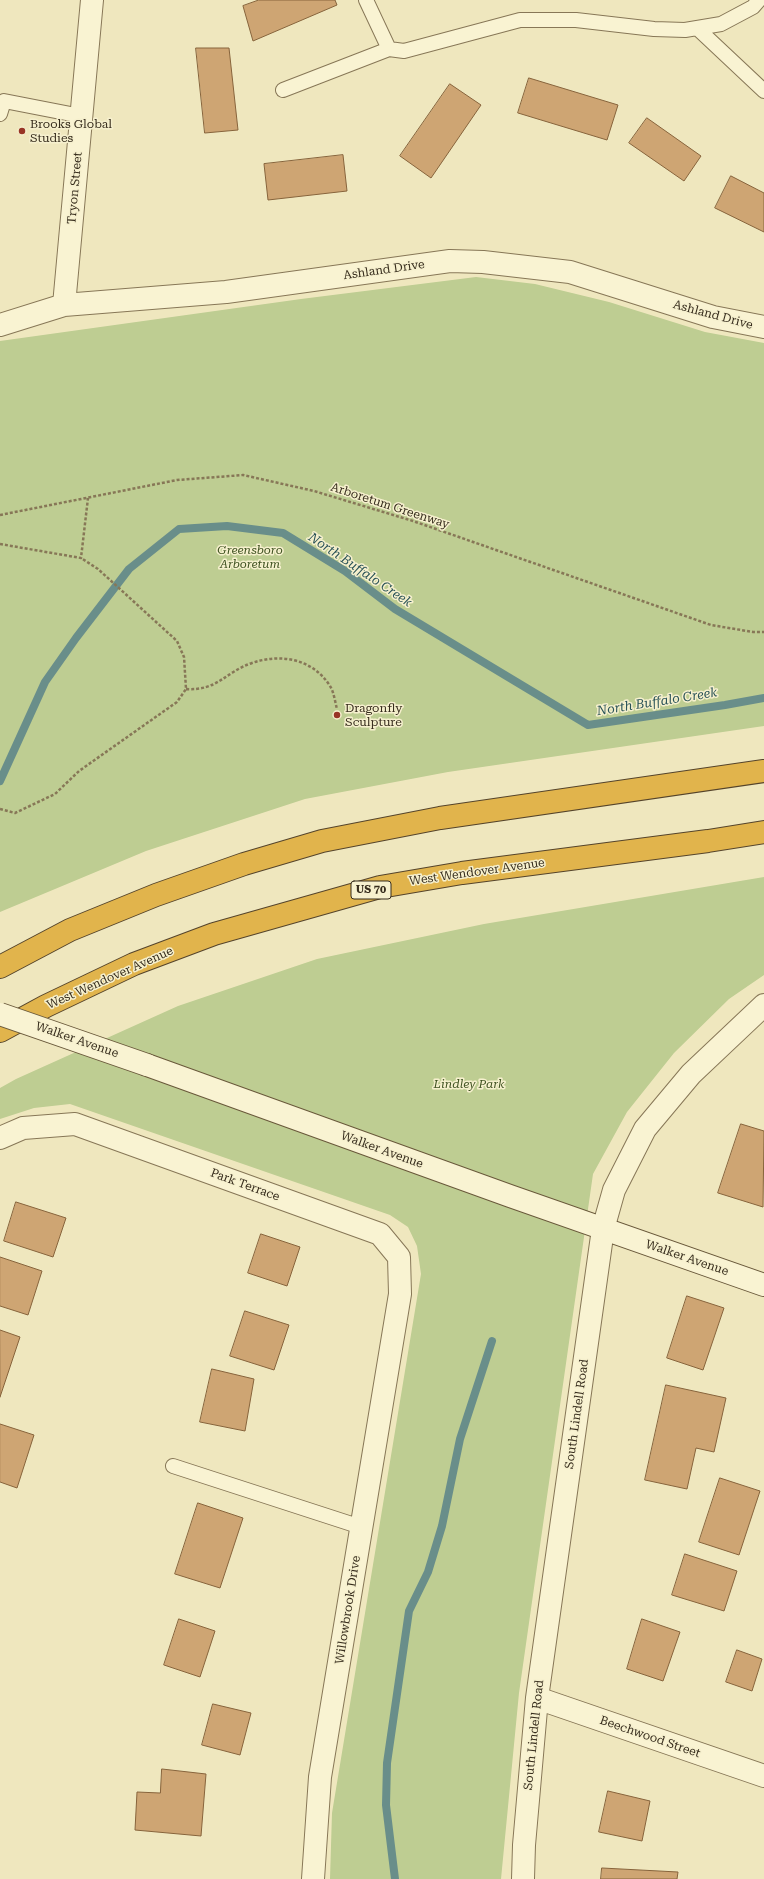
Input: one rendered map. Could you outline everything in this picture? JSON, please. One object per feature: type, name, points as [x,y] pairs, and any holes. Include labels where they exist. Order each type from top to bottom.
[{"type":"highway","points":[[0,967],[70,930],[156,895],[244,864],[322,841],[440,818],[764,771]]},
{"type":"highway","name":"West Wendover Avenue","points":[[0,1031],[46,1006],[134,964],[207,936],[372,890],[462,873],[708,842],[764,832]]},
{"type":"street","name":"Tryon Street","points":[[64,305],[92,0]]},
{"type":"street","name":"Ashland Drive","points":[[0,325],[64,305],[226,292],[450,261],[483,262],[570,272],[713,317],[764,327]]},
{"type":"street","name":"South Lindell Road","points":[[523,1879],[524,1845],[537,1698],[603,1229],[614,1190],[645,1129],[691,1074],[764,1005]]},
{"type":"street","name":"Walker Avenue","points":[[0,1014],[764,1285]]},
{"type":"street","name":"Park Terrace","points":[[0,1138],[23,1128],[75,1124],[380,1234],[399,1257],[400,1294],[392,1341]]},
{"type":"street","name":"Willowbrook Drive","points":[[313,1879],[320,1777],[392,1341]]},
{"type":"street","name":"Beechwood Street","points":[[537,1698],[764,1776]]},
{"type":"lane","points":[[366,0],[389,49]]},
{"type":"lane","points":[[283,90],[389,49],[404,51],[520,20],[576,20],[654,29],[685,30],[721,24],[753,7],[760,0]]},
{"type":"lane","points":[[697,28],[764,91]]},
{"type":"lane","points":[[0,114],[4,101],[81,116]]},
{"type":"lane","points":[[173,1466],[362,1527]]},
{"type":"path","name":"Arboretum Greenway","points":[[0,515],[177,480],[244,476],[314,491],[413,521],[711,625],[753,632],[764,632]]},
{"type":"path","points":[[81,558],[88,498]]},
{"type":"path","points":[[0,544],[81,558],[98,569],[177,641],[184,657],[186,688],[177,702],[79,771],[55,794],[15,813],[0,809]]},
{"type":"path","points":[[186,688],[200,690],[215,685],[251,663],[274,658],[300,661],[316,670],[330,687],[337,709]]},
{"type":"green space","name":"Greensboro Arboretum","points":[[476,277],[535,284],[609,302],[705,332],[764,343],[764,726],[448,772],[305,799],[146,851],[0,912],[0,341],[301,299]]},
{"type":"green space","name":"Lindley Park","points":[[764,877],[764,975],[729,999],[674,1053],[627,1112],[593,1174],[519,1693],[501,1879],[330,1879],[332,1813],[421,1274],[417,1246],[408,1227],[390,1215],[70,1104],[34,1108],[0,1119],[0,1088],[16,1079],[178,1006],[317,959],[484,924]]},
{"type":"building","points":[[259,0],[335,0],[337,5],[253,41],[243,6]]},
{"type":"building","points":[[196,48],[229,48],[238,130],[205,133]]},
{"type":"building","points":[[529,78],[618,105],[607,140],[518,113]]},
{"type":"building","points":[[450,84],[481,105],[431,178],[400,156]]},
{"type":"building","points":[[647,118],[701,156],[684,181],[629,143]]},
{"type":"building","points":[[343,155],[347,191],[268,200],[264,164]]},
{"type":"building","points":[[731,176],[764,193],[764,232],[715,208]]},
{"type":"building","points":[[741,1124],[764,1131],[763,1207],[718,1193]]},
{"type":"building","points":[[16,1202],[66,1218],[53,1257],[4,1241]]},
{"type":"building","points":[[261,1234],[300,1247],[287,1286],[248,1273]]},
{"type":"building","points":[[0,1257],[42,1271],[28,1315],[0,1306]]},
{"type":"building","points":[[687,1296],[724,1308],[703,1370],[667,1358]]},
{"type":"building","points":[[245,1311],[289,1325],[274,1370],[230,1356]]},
{"type":"building","points":[[0,1330],[20,1337],[0,1397]]},
{"type":"building","points":[[212,1369],[254,1379],[245,1431],[200,1422]]},
{"type":"building","points":[[666,1385],[726,1398],[714,1452],[696,1448],[687,1489],[645,1480]]},
{"type":"building","points":[[0,1424],[34,1435],[17,1488],[0,1482]]},
{"type":"building","points":[[720,1478],[760,1491],[739,1555],[699,1542]]},
{"type":"building","points":[[198,1503],[243,1518],[220,1588],[175,1574]]},
{"type":"building","points":[[685,1554],[737,1571],[724,1611],[672,1595]]},
{"type":"building","points":[[179,1619],[215,1631],[200,1677],[164,1665]]},
{"type":"building","points":[[642,1619],[680,1632],[663,1681],[627,1669]]},
{"type":"building","points":[[737,1650],[762,1659],[752,1691],[726,1682]]},
{"type":"building","points":[[213,1704],[251,1713],[240,1755],[202,1745]]},
{"type":"building","points":[[162,1769],[206,1774],[201,1836],[135,1830],[137,1792],[160,1793]]},
{"type":"building","points":[[608,1791],[650,1801],[642,1841],[599,1832]]},
{"type":"building","points":[[602,1868],[678,1872],[677,1879],[601,1879]]},
{"type":"waterway","name":"North Buffalo Creek","points":[[0,781],[45,682],[76,638],[129,569],[179,529],[227,526],[283,533],[345,571],[395,609],[588,725],[764,698]]},
{"type":"waterway","points":[[395,1879],[386,1805],[387,1763],[409,1611],[428,1572],[442,1526],[460,1439],[492,1341]]},
{"type":"place","name":"Brooks Global Studies","points":[[22,131]]},
{"type":"place","name":"Dragonfly Sculpture","points":[[337,715]]}]
